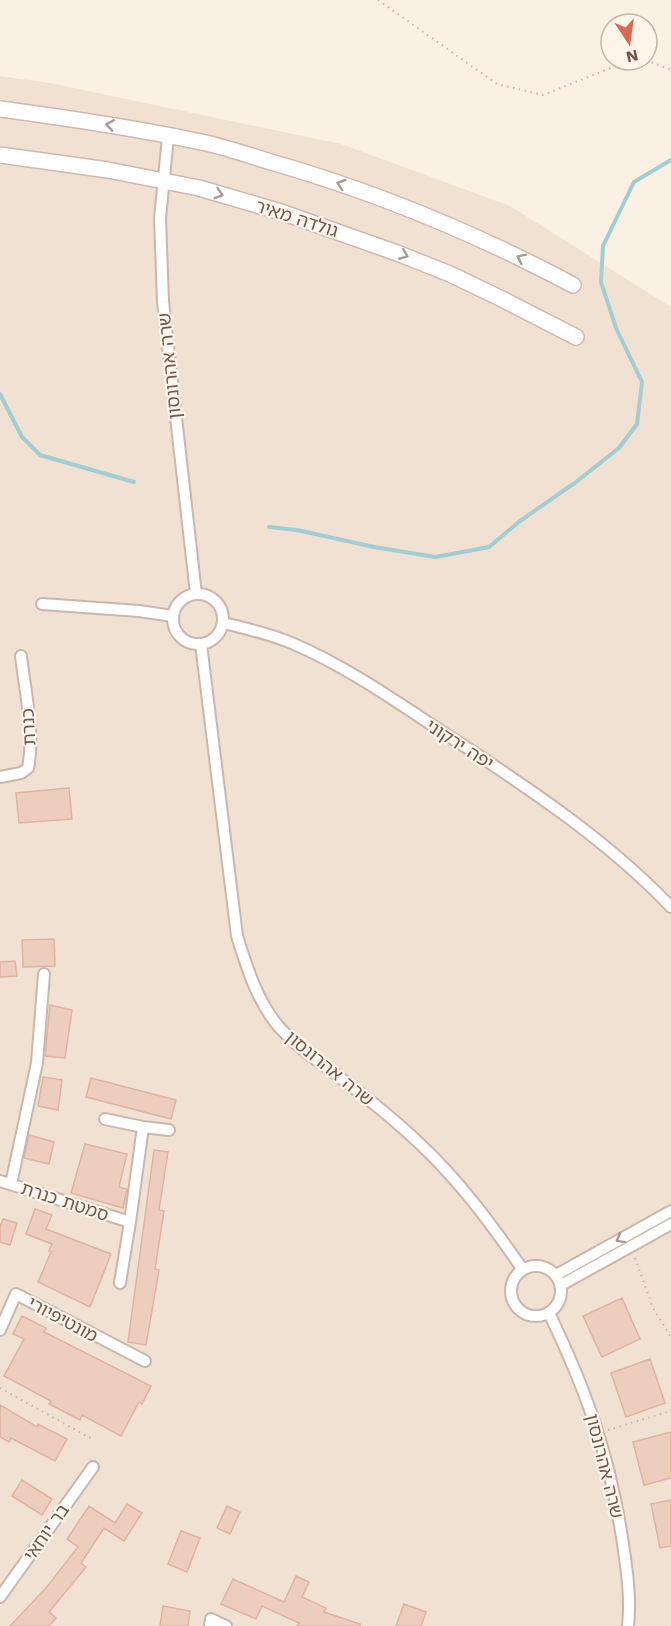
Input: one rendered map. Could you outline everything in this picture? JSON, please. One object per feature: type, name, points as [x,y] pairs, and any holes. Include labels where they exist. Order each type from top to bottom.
[{"type":"main road","points":[[0,109],[116,126],[203,142],[294,168],[351,187],[468,233],[573,285]]},
{"type":"main road","name":"גולדה מאיר","points":[[0,154],[108,170],[199,188],[281,212],[398,253],[502,299],[576,337]]},
{"type":"street","name":"שרה אהרונסון","points":[[168,137],[162,182],[160,228],[163,302],[196,594]]},
{"type":"street","points":[[196,594],[212,598],[219,605],[224,623],[220,633],[213,640],[201,644],[185,641],[178,634],[173,615],[177,606],[184,599],[196,594]]},
{"type":"street","points":[[42,604],[139,610],[173,615]]},
{"type":"street","name":"יפה ירקוני","points":[[224,623],[292,643],[359,678],[539,796],[589,834],[671,907]]},
{"type":"street","name":"שרה אהרונסון","points":[[201,644],[237,936],[248,972],[259,996],[278,1025],[305,1053],[338,1076],[420,1143],[487,1217],[523,1269]]},
{"type":"street","name":"כנרת","points":[[0,777],[21,773],[28,768],[28,716],[21,656]]},
{"type":"street","points":[[6,1182],[37,1063],[44,974]]},
{"type":"street","points":[[105,1119],[169,1130]]},
{"type":"street","name":"סמטת כנרת","points":[[120,1283],[143,1127]]},
{"type":"street","name":"סמטת כנרת","points":[[6,1182],[130,1222]]},
{"type":"street","points":[[558,1280],[671,1211]]},
{"type":"street","points":[[558,1280],[631,1246],[671,1224]]},
{"type":"street","points":[[541,1266],[550,1269],[558,1280],[562,1295],[558,1305],[549,1313],[532,1317],[515,1306],[511,1297],[511,1287],[514,1277],[523,1269],[541,1266]]},
{"type":"street","name":"מונטיפיורי","points":[[0,1330],[16,1294],[145,1361]]},
{"type":"street","name":"שרה אהרונסון","points":[[549,1313],[577,1373],[599,1432],[618,1508],[629,1596],[628,1626]]},
{"type":"street","name":"בר יוחאי","points":[[0,1597],[93,1467]]},
{"type":"street","points":[[211,1623],[226,1626]]},
{"type":"path","points":[[378,0],[497,84],[543,95],[601,72]]},
{"type":"path","points":[[631,1246],[653,1308],[671,1336]]},
{"type":"path","points":[[0,1388],[92,1439]]},
{"type":"path","points":[[599,1432],[671,1411]]},
{"type":"shaded area","points":[[0,76],[50,83],[341,144],[510,206],[671,307],[671,1626],[0,1626]]},
{"type":"building","points":[[69,788],[72,819],[19,823],[16,793]]},
{"type":"building","points":[[54,939],[55,966],[23,967],[22,940]]},
{"type":"building","points":[[15,961],[17,976],[0,977],[0,962]]},
{"type":"building","points":[[50,1005],[72,1010],[65,1058],[45,1056]]},
{"type":"building","points":[[43,1077],[62,1080],[58,1110],[38,1106]]},
{"type":"building","points":[[91,1078],[176,1100],[171,1119],[86,1097]]},
{"type":"building","points":[[29,1135],[54,1142],[49,1164],[24,1158]]},
{"type":"building","points":[[85,1144],[127,1154],[119,1187],[127,1189],[123,1208],[71,1193]]},
{"type":"building","points":[[154,1150],[168,1152],[159,1210],[164,1211],[155,1269],[159,1270],[146,1345],[128,1342]]},
{"type":"building","points":[[35,1209],[52,1215],[46,1229],[111,1254],[90,1307],[38,1282],[51,1252],[49,1251],[52,1244],[26,1234]]},
{"type":"building","points":[[3,1219],[17,1223],[10,1245],[0,1242],[0,1227]]},
{"type":"building","points":[[622,1298],[640,1339],[602,1357],[583,1316]]},
{"type":"building","points":[[22,1316],[46,1328],[44,1332],[151,1386],[142,1404],[139,1402],[121,1436],[82,1415],[80,1420],[49,1404],[51,1401],[4,1376],[24,1339],[13,1334]]},
{"type":"building","points":[[650,1359],[665,1403],[626,1417],[611,1373]]},
{"type":"building","points":[[0,1405],[37,1427],[38,1424],[67,1439],[55,1461],[11,1438],[9,1442],[0,1437]]},
{"type":"building","points":[[671,1432],[671,1478],[644,1485],[633,1442]]},
{"type":"building","points":[[22,1480],[52,1499],[42,1515],[12,1496]]},
{"type":"building","points":[[671,1500],[671,1546],[660,1548],[651,1504]]},
{"type":"building","points":[[127,1504],[142,1513],[124,1541],[104,1528],[81,1563],[86,1567],[49,1612],[56,1618],[49,1626],[10,1626],[46,1588],[78,1547],[67,1539],[89,1506],[115,1523]]},
{"type":"building","points":[[227,1506],[240,1512],[230,1534],[217,1528]]},
{"type":"building","points":[[181,1531],[200,1538],[187,1572],[168,1564]]},
{"type":"building","points":[[296,1576],[309,1582],[302,1597],[326,1608],[324,1612],[360,1624],[360,1626],[297,1626],[299,1623],[262,1606],[256,1619],[221,1604],[233,1579],[284,1602]]},
{"type":"building","points":[[404,1604],[426,1612],[421,1626],[396,1626]]},
{"type":"building","points":[[163,1606],[190,1611],[188,1626],[160,1626]]},
{"type":"waterway","points":[[269,527],[297,530],[374,547],[435,557],[489,547],[520,521],[576,482],[619,448],[637,424],[642,382],[616,328],[601,282],[603,246],[634,182],[671,160]]},
{"type":"waterway","points":[[0,394],[22,437],[40,455],[134,482]]}]
